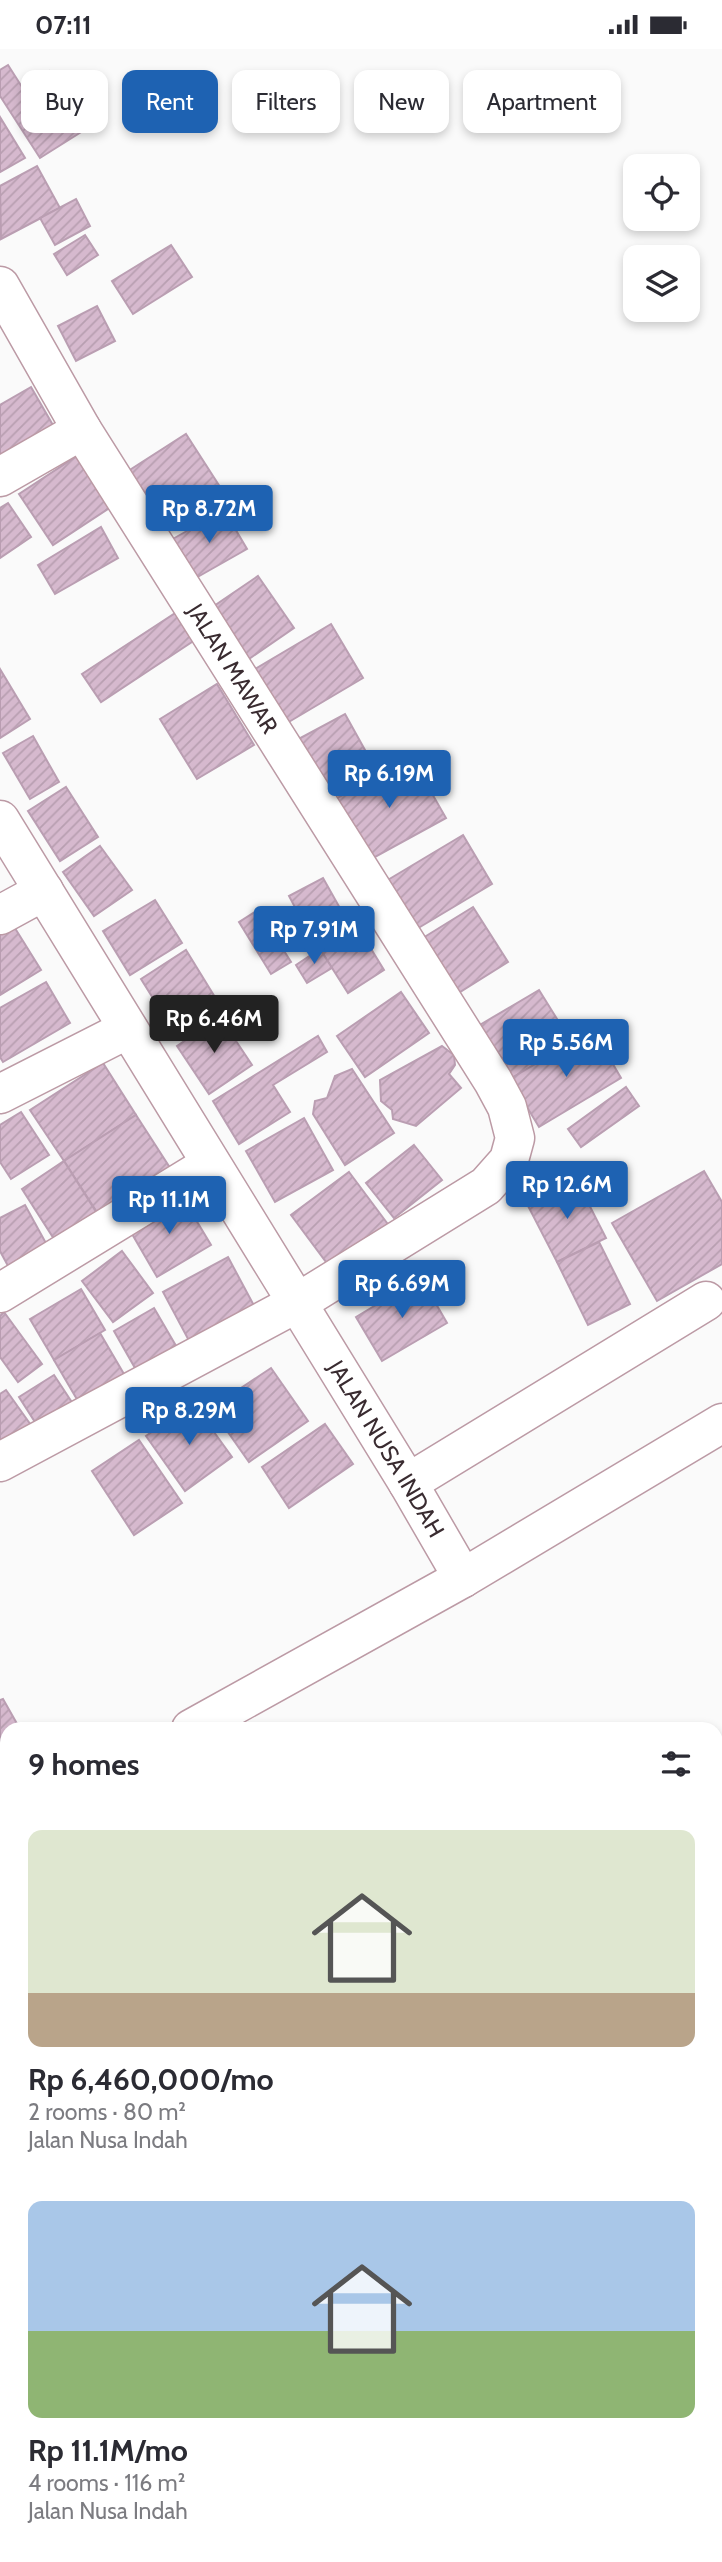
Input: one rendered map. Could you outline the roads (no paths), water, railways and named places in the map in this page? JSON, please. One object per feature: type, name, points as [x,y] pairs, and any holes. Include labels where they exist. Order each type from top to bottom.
[{"type":"street","name":"JALAN MAWAR","points":[[0,286],[82,430],[493,1081],[507,1107],[515,1138],[509,1160],[486,1186],[297,1303],[0,1462]]},
{"type":"street","points":[[0,477],[82,430]]},
{"type":"street","name":"JALAN NUSA INDAH","points":[[0,820],[458,1568]]},
{"type":"street","points":[[0,915],[44,891]]},
{"type":"street","points":[[0,1094],[128,1029]]},
{"type":"street","points":[[0,1293],[211,1164]]},
{"type":"street","points":[[412,1490],[706,1301]]},
{"type":"street","points":[[203,1722],[458,1568],[722,1423]]}]
